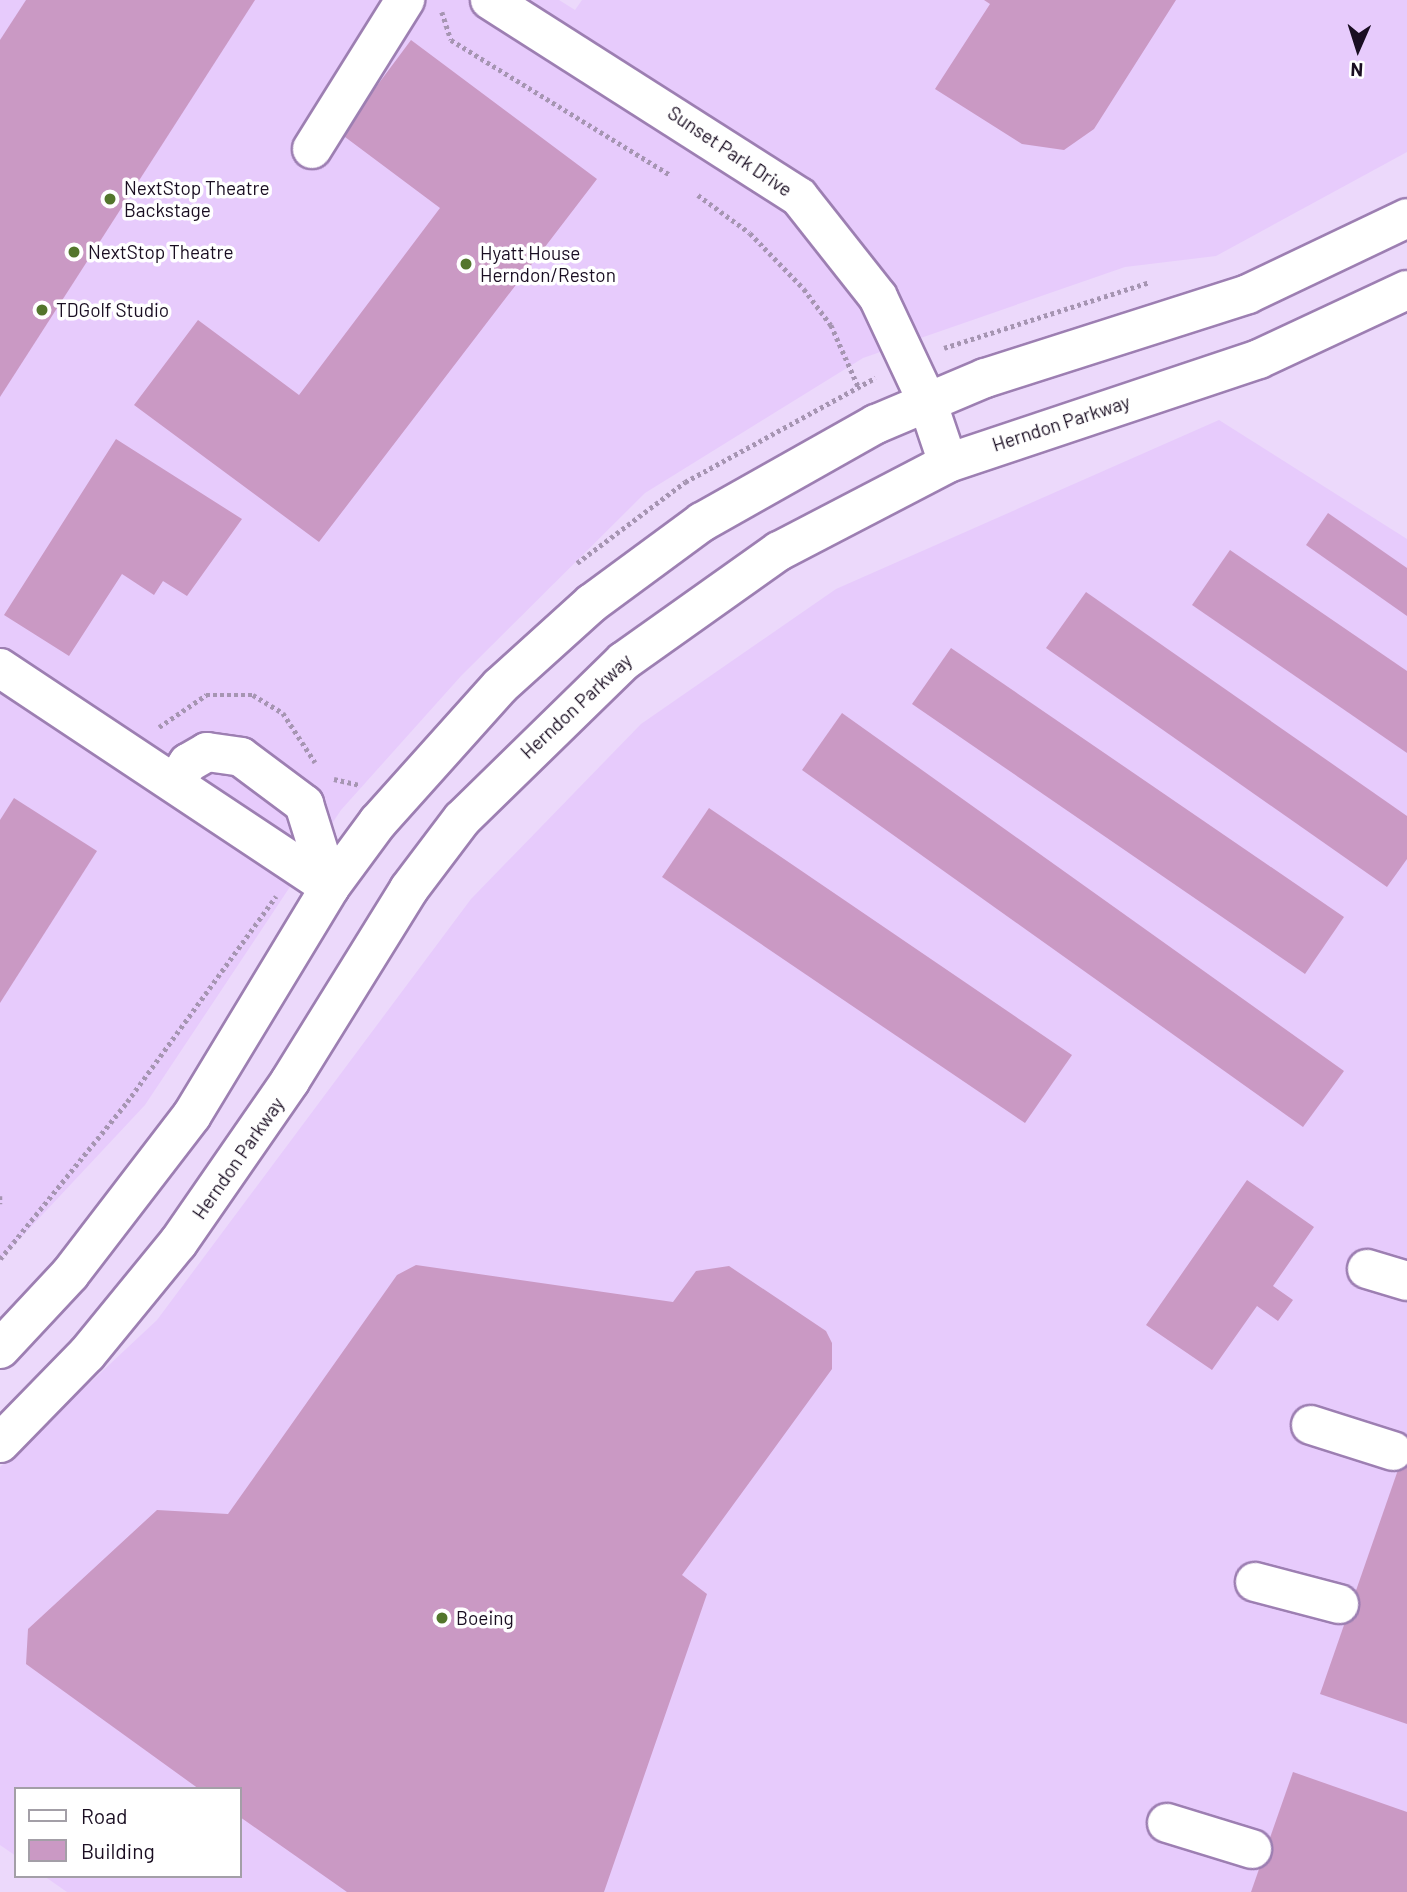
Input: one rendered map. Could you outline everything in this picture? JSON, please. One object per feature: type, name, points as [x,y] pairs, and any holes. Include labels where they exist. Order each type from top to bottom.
[{"type":"main road","name":"Sunset Park Drive","points":[[490,0],[799,197],[878,297],[928,401],[948,463]]},
{"type":"main road","points":[[312,149],[423,2]]},
{"type":"main road","points":[[0,1349],[70,1274],[192,1115],[330,887],[458,729],[592,603],[759,487],[928,401],[1248,294],[1407,219]]},
{"type":"main road","name":"Herndon Parkway","points":[[0,1443],[86,1354],[178,1243],[276,1103],[409,889],[502,776],[624,661],[722,588],[831,520],[948,463],[1020,434],[1259,359],[1407,290]]},
{"type":"main road","points":[[0,668],[330,887]]},
{"type":"main road","points":[[190,794],[188,763],[207,752],[241,757],[304,804],[330,887]]},
{"type":"main road","points":[[1367,1269],[1407,1281]]},
{"type":"main road","points":[[1311,1425],[1393,1451]]},
{"type":"main road","points":[[1255,1581],[1339,1604]]},
{"type":"main road","points":[[1167,1823],[1252,1849]]},
{"type":"path","points":[[423,2],[451,40],[669,173]]},
{"type":"path","points":[[698,195],[796,279],[831,324],[858,386],[833,398]]},
{"type":"path","points":[[949,345],[1153,281]]},
{"type":"path","points":[[159,727],[206,695],[253,695],[283,713],[320,771],[363,785]]},
{"type":"path","points":[[0,1259],[127,1102],[275,897]]},
{"type":"path","points":[[0,1196],[0,1204]]},
{"type":"shaded area","points":[[0,0],[559,0],[575,10],[582,0],[1407,0],[1407,152],[1216,256],[1125,267],[863,358],[645,493],[461,676],[341,810],[145,1105],[0,1260]]},
{"type":"shaded area","points":[[1219,420],[1407,539],[1407,1892],[67,1892],[47,1878],[242,1878],[242,1787],[14,1787],[14,1855],[0,1845],[0,1467],[157,1320],[471,899],[641,724],[836,589]]},
{"type":"building","points":[[26,0],[255,0],[0,397],[0,40]]},
{"type":"building","points":[[984,0],[1176,0],[1094,129],[1064,150],[1022,144],[935,89],[990,4]]},
{"type":"building","name":"Hyatt House Herndon/Reston","points":[[411,40],[597,179],[319,542],[134,405],[198,320],[299,395],[440,208],[341,134]]},
{"type":"building","points":[[116,439],[242,519],[187,596],[163,581],[154,595],[122,574],[69,656],[4,615]]},
{"type":"building","points":[[1328,513],[1407,568],[1407,616],[1306,545]]},
{"type":"building","points":[[1230,550],[1407,671],[1407,753],[1192,605]]},
{"type":"building","points":[[1086,592],[1407,816],[1407,859],[1387,887],[1046,648]]},
{"type":"building","points":[[951,648],[1344,917],[1305,974],[912,704]]},
{"type":"building","points":[[842,713],[1344,1071],[1303,1127],[802,770]]},
{"type":"building","points":[[14,798],[97,851],[0,1003],[0,820]]},
{"type":"building","points":[[709,808],[1072,1055],[1025,1123],[662,877]]},
{"type":"building","points":[[1247,1180],[1314,1227],[1273,1286],[1293,1300],[1278,1321],[1257,1306],[1212,1370],[1146,1325]]},
{"type":"building","points":[[416,1265],[673,1302],[696,1271],[729,1266],[826,1331],[832,1343],[832,1369],[682,1575],[707,1594],[604,1892],[347,1892],[242,1818],[242,1787],[196,1787],[26,1664],[28,1629],[157,1510],[228,1514],[397,1275]]},
{"type":"building","points":[[1407,1444],[1407,1724],[1320,1694]]},
{"type":"building","points":[[1293,1772],[1407,1812],[1407,1892],[1251,1892]]},
{"type":"place","name":"NextStop Theatre Backstage","points":[[110,199]]},
{"type":"place","name":"NextStop Theatre","points":[[74,252]]},
{"type":"place","name":"Hyatt House Herndon/Reston","points":[[466,264]]},
{"type":"place","name":"TDGolf Studio","points":[[42,310]]},
{"type":"place","name":"Boeing","points":[[442,1618]]}]
